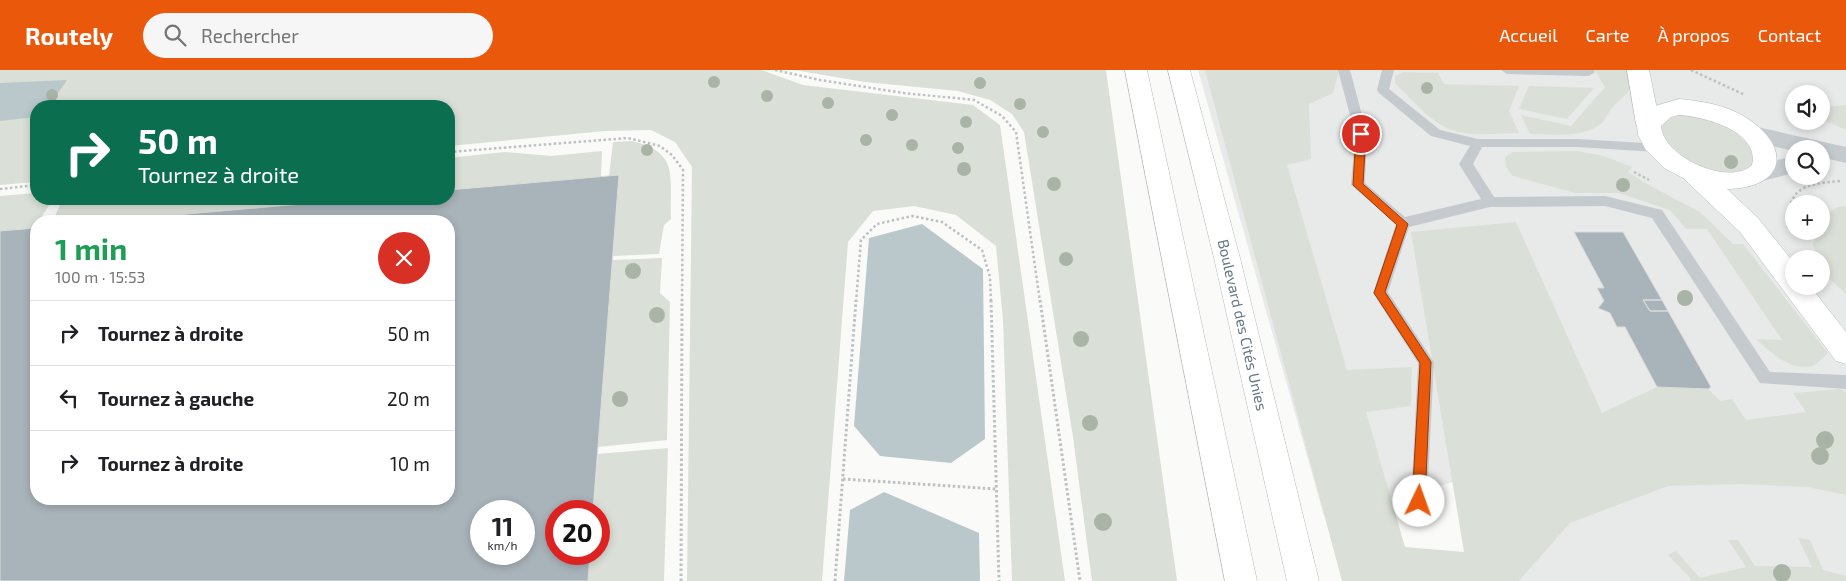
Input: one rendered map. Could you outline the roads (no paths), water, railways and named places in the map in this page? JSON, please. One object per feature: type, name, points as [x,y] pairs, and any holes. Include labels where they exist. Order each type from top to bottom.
[{"type":"main road","points":[[1136,70],[1241,581]]},
{"type":"main road","name":"Boulevard des Cités Unies","points":[[1179,70],[1227,258],[1303,581]]},
{"type":"main road","points":[[1638,70],[1649,135],[1656,147],[1667,158],[1714,190],[1770,247],[1785,270]]},
{"type":"main road","points":[[1648,124],[1653,116],[1664,109],[1680,106],[1698,108],[1718,114],[1737,123],[1752,134],[1766,154],[1766,164],[1753,176],[1719,180],[1683,169]]},
{"type":"main road","points":[[1753,176],[1770,247]]},
{"type":"main road","points":[[1801,295],[1846,353]]},
{"type":"street","points":[[1752,134],[1785,141]]},
{"type":"street","points":[[1830,151],[1846,155]]},
{"type":"street","points":[[1830,166],[1845,172]]},
{"type":"street","points":[[1753,176],[1785,167]]},
{"type":"lane","points":[[1344,70],[1361,134],[1358,185],[1403,224]]},
{"type":"lane","points":[[1388,70],[1384,90],[1436,133],[1478,143],[1577,143],[1656,147]]},
{"type":"lane","points":[[1507,70],[1589,72]]},
{"type":"lane","points":[[1478,143],[1466,164],[1490,202]]},
{"type":"lane","points":[[1403,224],[1490,202],[1605,201],[1657,214],[1766,378],[1846,382]]},
{"type":"lane","points":[[1403,224],[1380,293],[1426,362],[1419,501]]}]
